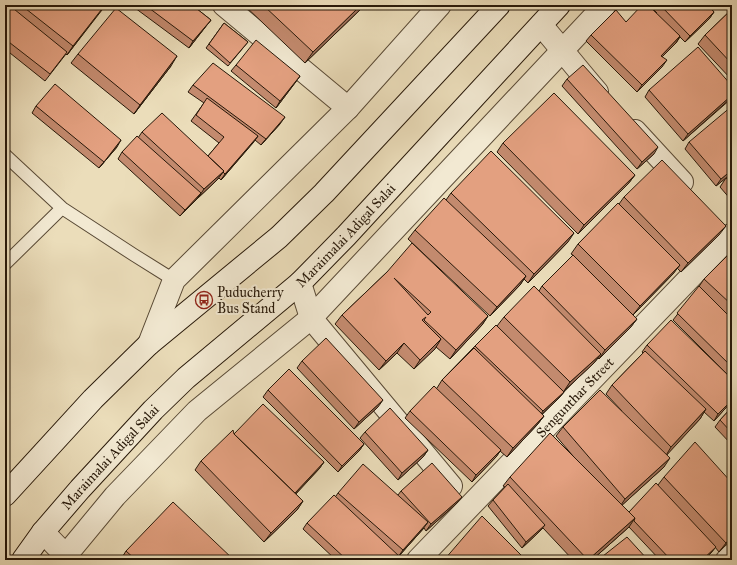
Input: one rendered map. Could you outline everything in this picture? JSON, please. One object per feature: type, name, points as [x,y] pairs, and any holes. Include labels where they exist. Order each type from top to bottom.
[{"type":"street","points":[[224,5],[348,108]]},
{"type":"street","points":[[149,344],[174,280],[348,108],[440,5]]},
{"type":"street","points":[[5,495],[93,399],[149,344],[279,237],[324,193],[499,5]]},
{"type":"street","name":"Maraimalai Adigal Salai","points":[[23,560],[43,532],[80,489],[153,410],[186,378],[300,283],[346,236],[559,5]]},
{"type":"street","points":[[43,532],[66,558],[115,496],[197,411],[311,318],[563,51],[604,5]]},
{"type":"street","points":[[541,25],[578,71],[693,194]]},
{"type":"street","name":"Sengunthar Street","points":[[418,560],[469,508],[728,231]]},
{"type":"street","points":[[300,283],[311,318],[469,508],[485,523]]},
{"type":"street","points":[[727,560],[732,555]]},
{"type":"lane","points":[[5,155],[62,208],[174,280]]},
{"type":"lane","points":[[5,264],[62,208]]},
{"type":"building","points":[[6,5],[9,5],[67,52],[50,74],[5,39]]},
{"type":"building","points":[[21,5],[105,5],[73,46]]},
{"type":"building","points":[[145,5],[192,5],[211,20],[193,41]]},
{"type":"building","points":[[263,5],[361,5],[313,52]]},
{"type":"building","points":[[642,5],[648,5],[680,36],[661,56],[667,60],[642,85],[591,35],[616,10],[626,22]]},
{"type":"building","points":[[660,5],[707,5],[714,12],[690,36]]},
{"type":"building","points":[[116,8],[177,56],[140,105],[78,54]]},
{"type":"building","points":[[732,9],[732,64],[705,35]]},
{"type":"building","points":[[224,23],[248,42],[230,63],[209,44]]},
{"type":"building","points":[[256,40],[300,76],[280,101],[236,65]]},
{"type":"building","points":[[698,47],[732,86],[732,95],[688,134],[649,90]]},
{"type":"building","points":[[213,63],[285,117],[266,139],[193,85]]},
{"type":"building","points":[[583,65],[658,147],[642,162],[567,79]]},
{"type":"building","points":[[55,84],[121,140],[104,162],[36,106]]},
{"type":"building","points":[[554,93],[635,175],[584,225],[503,143]]},
{"type":"building","points":[[207,98],[258,136],[225,174],[223,172],[224,171],[208,156],[224,137],[196,115]]},
{"type":"building","points":[[732,106],[732,170],[721,179],[689,142]]},
{"type":"building","points":[[162,113],[224,171],[204,189],[142,132]]},
{"type":"building","points":[[137,136],[201,193],[185,210],[122,152]]},
{"type":"building","points":[[491,151],[574,233],[534,274],[451,193]]},
{"type":"building","points":[[662,160],[726,226],[688,263],[624,197]]},
{"type":"building","points":[[732,173],[732,184],[726,178]]},
{"type":"building","points":[[444,198],[526,276],[497,307],[415,230]]},
{"type":"building","points":[[618,203],[680,265],[640,306],[578,244]]},
{"type":"building","points":[[412,243],[488,316],[456,350],[424,320],[426,317],[422,320],[441,339],[420,360],[404,343],[386,361],[342,315],[387,272]],"holes":[[[394,278],[431,312],[428,315]]]},
{"type":"building","points":[[732,251],[732,305],[704,279]]},
{"type":"building","points":[[573,255],[637,319],[605,350],[542,286]]},
{"type":"building","points":[[534,286],[601,354],[570,382],[504,317]]},
{"type":"building","points":[[699,286],[732,319],[732,367],[677,313]]},
{"type":"building","points":[[671,320],[732,379],[732,400],[718,414],[647,345]]},
{"type":"building","points":[[496,325],[564,392],[543,411],[475,346]]},
{"type":"building","points":[[326,338],[383,400],[359,422],[302,361]]},
{"type":"building","points":[[474,348],[544,416],[513,448],[442,380]]},
{"type":"building","points":[[645,351],[706,409],[671,447],[612,385]]},
{"type":"building","points":[[289,369],[364,444],[342,466],[268,390]]},
{"type":"building","points":[[434,386],[501,450],[476,475],[410,411]]},
{"type":"building","points":[[600,390],[670,458],[625,499],[563,427]]},
{"type":"building","points":[[263,404],[324,462],[295,493],[234,434]]},
{"type":"building","points":[[732,407],[732,433],[720,420]]},
{"type":"building","points":[[390,408],[428,450],[402,473],[365,432]]},
{"type":"building","points":[[233,430],[234,434],[303,501],[271,533],[201,461]]},
{"type":"building","points":[[550,433],[635,518],[588,560],[510,477]]},
{"type":"building","points":[[695,442],[732,483],[732,536],[726,543],[664,477]]},
{"type":"building","points":[[432,463],[462,497],[431,524],[401,491]]},
{"type":"building","points":[[363,464],[428,522],[403,550],[338,493]]},
{"type":"building","points":[[656,483],[716,547],[702,560],[671,560],[634,521],[635,518],[629,512]]},
{"type":"building","points":[[508,484],[545,525],[526,542],[493,500]]},
{"type":"building","points":[[334,495],[400,557],[398,560],[347,560],[307,523]]},
{"type":"building","points":[[173,502],[234,560],[136,560],[126,551]]},
{"type":"building","points":[[482,516],[526,560],[444,560]]},
{"type":"building","points":[[627,537],[648,560],[598,560]]},
{"type":"place","name":"Puducherry Bus Stand","points":[[204,300]]}]
